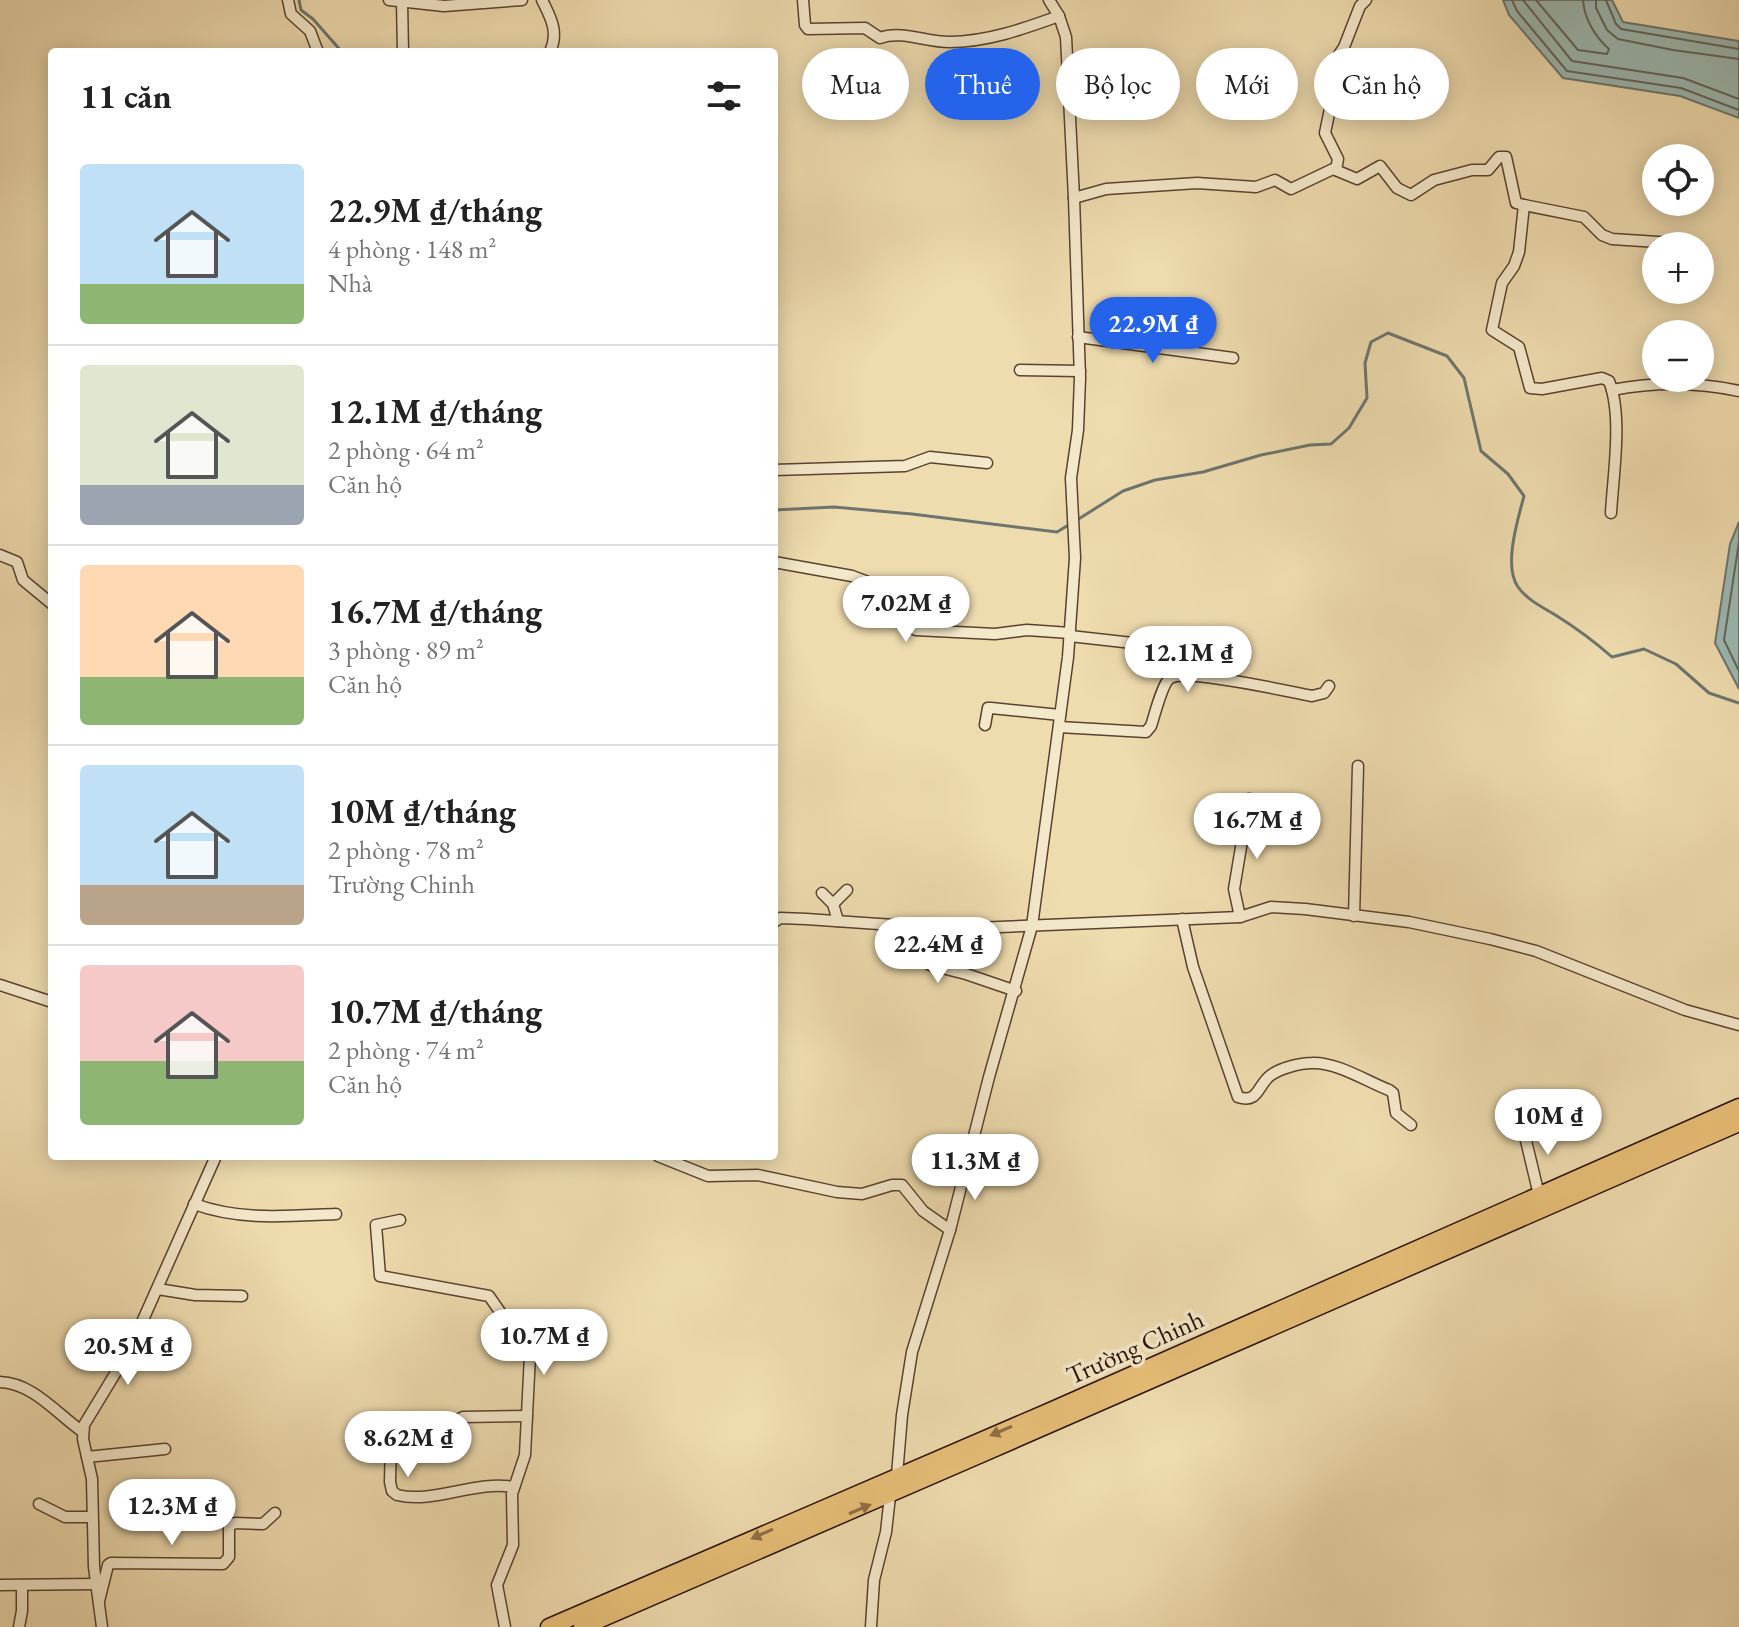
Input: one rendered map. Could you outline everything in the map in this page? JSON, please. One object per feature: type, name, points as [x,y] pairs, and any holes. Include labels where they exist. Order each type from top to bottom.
[{"type":"highway","name":"Trường Chinh","points":[[549,1627],[1070,1402],[1739,1107]]},
{"type":"highway","name":"Trường Chinh","points":[[582,1627],[890,1496],[1739,1123]]},
{"type":"street","points":[[288,0],[291,14],[310,31],[316,48]]},
{"type":"street","points":[[389,0],[460,6],[522,0]]},
{"type":"street","points":[[542,0],[554,27],[556,48]]},
{"type":"street","points":[[803,0],[808,29],[859,28],[871,30],[880,38],[897,35],[937,42],[985,40],[1059,16]]},
{"type":"street","points":[[871,1627],[874,1580],[897,1475],[912,1352],[950,1230],[1032,926],[1070,634],[1075,558],[1071,478],[1078,430],[1080,371],[1067,55],[1064,27],[1049,0]]},
{"type":"street","points":[[1336,170],[1337,155],[1325,133],[1333,94],[1332,65],[1344,47],[1360,6],[1366,0]]},
{"type":"street","points":[[402,2],[403,48]]},
{"type":"street","points":[[1074,198],[1106,189],[1197,183],[1256,187],[1275,180],[1291,189],[1336,170],[1357,179],[1378,166],[1382,166],[1397,188],[1411,195],[1434,180],[1472,170],[1488,170],[1499,157],[1504,156],[1509,162],[1516,203],[1584,217],[1602,235],[1612,239],[1642,241]]},
{"type":"street","points":[[1524,205],[1519,252],[1502,283],[1492,330],[1519,347],[1530,388],[1542,389],[1602,378],[1609,381],[1615,438],[1611,513]]},
{"type":"street","points":[[1078,337],[1233,358]]},
{"type":"street","points":[[1020,370],[1080,371]]},
{"type":"street","points":[[1612,390],[1644,384],[1720,387],[1739,391]]},
{"type":"street","points":[[778,470],[905,466],[930,457],[987,463]]},
{"type":"street","points":[[0,555],[17,562],[22,569],[23,580],[48,601]]},
{"type":"street","points":[[778,563],[852,576],[876,585],[881,591],[886,614],[916,630],[995,634],[1027,630],[1168,647]]},
{"type":"street","points":[[1059,727],[1146,732],[1167,681],[1174,677],[1210,677],[1312,696],[1324,693],[1329,686]]},
{"type":"street","points":[[985,725],[988,708],[1060,715]]},
{"type":"street","points":[[1354,916],[1358,766]]},
{"type":"street","points":[[1240,917],[1234,889],[1249,799]]},
{"type":"street","points":[[833,904],[847,890]]},
{"type":"street","points":[[822,893],[833,904],[838,921]]},
{"type":"street","points":[[778,919],[930,928],[1032,926],[1240,917],[1271,907],[1409,922],[1536,951],[1685,1010],[1739,1025]]},
{"type":"street","points":[[1182,919],[1193,967],[1238,1097],[1254,1097],[1271,1075],[1285,1069],[1324,1063],[1389,1090],[1393,1093],[1396,1113],[1411,1125]]},
{"type":"street","points":[[930,928],[927,959],[930,965],[1016,991]]},
{"type":"street","points":[[0,985],[48,1001]]},
{"type":"street","points":[[1523,1128],[1539,1195]]},
{"type":"street","points":[[102,1627],[96,1584],[92,1479],[83,1432],[86,1419],[130,1349],[214,1160]]},
{"type":"street","points":[[668,1160],[708,1176],[758,1175],[837,1192],[862,1194],[902,1185],[923,1211],[950,1230]]},
{"type":"street","points":[[194,1204],[216,1212],[251,1217],[336,1214]]},
{"type":"street","points":[[400,1220],[376,1225],[380,1276],[491,1298],[529,1353],[523,1461],[514,1487],[513,1545],[497,1585],[505,1627]]},
{"type":"street","points":[[158,1289],[195,1295],[242,1296]]},
{"type":"street","points":[[0,1382],[29,1389],[83,1432]]},
{"type":"street","points":[[424,1428],[449,1425],[463,1417],[527,1416]]},
{"type":"street","points":[[353,1431],[388,1433],[391,1439],[391,1487],[397,1495],[428,1495],[500,1485],[514,1487]]},
{"type":"street","points":[[87,1457],[165,1449]]},
{"type":"street","points":[[39,1504],[65,1517],[92,1517]]},
{"type":"street","points":[[98,1603],[111,1563],[223,1564],[229,1557],[229,1526],[235,1523],[263,1524],[275,1513]]},
{"type":"street","points":[[0,1585],[96,1584]]},
{"type":"street","points":[[19,1627],[22,1585]]},
{"type":"water","points":[[1503,0],[1612,0],[1623,22],[1739,41],[1739,118],[1680,96],[1563,78],[1509,15]]},
{"type":"water","points":[[1739,522],[1739,689],[1715,643],[1730,544]]},
{"type":"waterway","points":[[299,0],[301,10],[338,48]]},
{"type":"waterway","points":[[1077,520],[1123,491],[1155,480],[1203,472],[1261,455],[1331,444],[1349,428],[1367,398],[1365,363],[1371,342],[1388,333],[1447,356],[1464,378],[1481,451],[1508,474],[1524,496],[1512,555],[1514,578],[1522,592],[1612,657],[1644,649],[1676,664],[1709,693],[1739,703]]},
{"type":"waterway","points":[[778,510],[834,507],[1057,532],[1070,524]]}]
